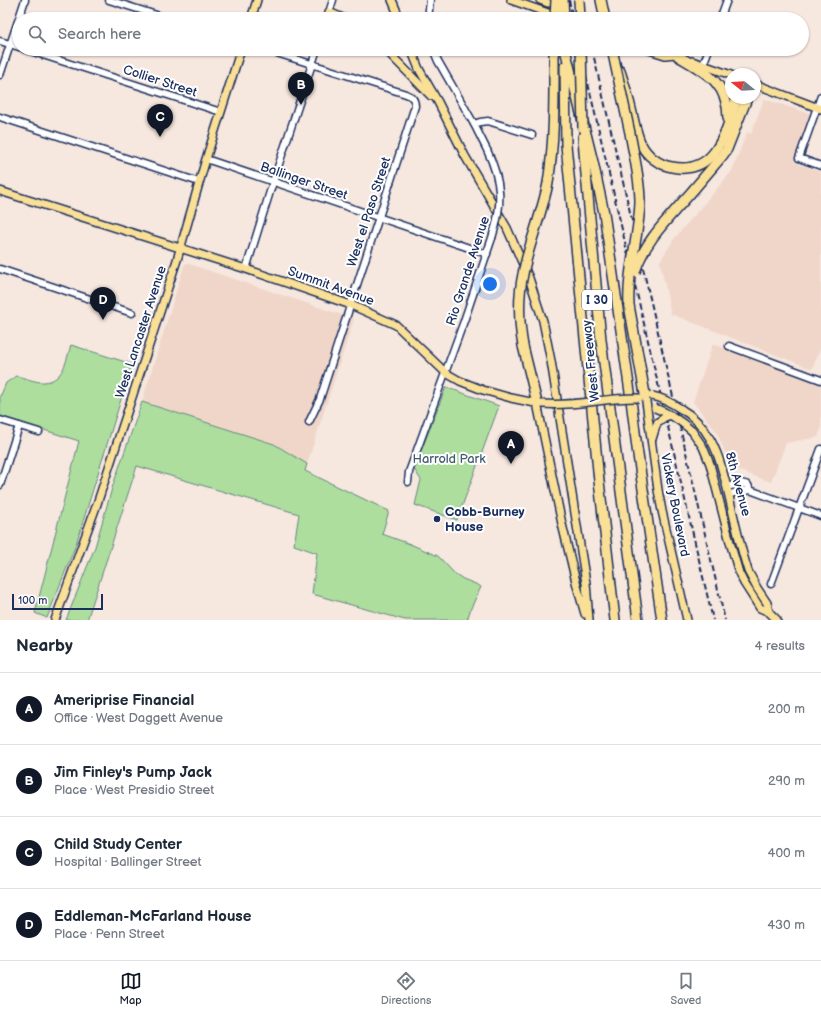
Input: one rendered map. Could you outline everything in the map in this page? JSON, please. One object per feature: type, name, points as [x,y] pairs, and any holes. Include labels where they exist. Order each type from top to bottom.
[{"type":"highway","points":[[563,0],[564,12]]},
{"type":"highway","points":[[579,0],[580,12]]},
{"type":"highway","points":[[601,0],[604,12]]},
{"type":"highway","points":[[552,1],[553,12]]},
{"type":"highway","points":[[540,404],[523,346],[520,314],[520,292],[525,266],[546,195],[553,134],[554,56]]},
{"type":"highway","name":"West Freeway","points":[[565,56],[566,145],[598,474],[616,620]]},
{"type":"highway","points":[[567,56],[604,213],[630,386],[662,620]]},
{"type":"highway","name":"West Freeway","points":[[581,56],[584,152],[601,340],[638,620]]},
{"type":"highway","points":[[613,56],[636,163],[640,191],[639,219],[629,286],[629,305],[645,396]]},
{"type":"highway","points":[[614,56],[627,92],[636,131],[642,146],[650,156],[659,163],[670,167],[681,168],[695,167],[704,163],[717,150],[735,104]]},
{"type":"highway","points":[[679,56],[712,78],[720,87],[727,103],[728,117],[726,127]]},
{"type":"highway","points":[[629,305],[634,273],[642,253],[657,232],[723,155],[727,149],[745,104]]},
{"type":"highway","points":[[644,495],[669,620]]},
{"type":"main road","points":[[253,12],[257,0]]},
{"type":"main road","points":[[392,0],[397,12]]},
{"type":"main road","points":[[511,0],[541,12]]},
{"type":"main road","points":[[540,0],[552,1]]},
{"type":"main road","name":"West Lancaster Avenue","points":[[55,620],[97,504],[181,249],[199,182],[239,56]]},
{"type":"main road","points":[[392,56],[438,102]]},
{"type":"main road","points":[[414,56],[465,156],[507,228],[529,278],[543,321],[586,583],[588,620]]},
{"type":"main road","points":[[681,56],[725,73]]},
{"type":"main road","points":[[761,86],[819,108]]},
{"type":"main road","name":"Summit Avenue","points":[[0,191],[351,304],[396,325],[446,373],[460,381],[483,390],[540,404],[565,405],[645,396]]},
{"type":"main road","points":[[645,396],[646,405]]},
{"type":"main road","name":"8th Avenue","points":[[645,396],[660,398],[670,402],[689,414],[703,429],[712,442],[720,461],[745,561],[757,588],[767,603],[769,612]]},
{"type":"main road","points":[[540,404],[554,485],[577,586],[588,620]]},
{"type":"main road","name":"8th Avenue","points":[[646,405],[671,415],[679,420],[692,431],[703,447],[710,464],[739,573],[760,608],[769,612],[777,620]]},
{"type":"main road","name":"Vickery Boulevard","points":[[646,405],[658,490],[688,620]]},
{"type":"main road","points":[[651,441],[658,422],[671,415]]},
{"type":"street","points":[[21,12],[25,0]]},
{"type":"street","points":[[109,0],[147,12]]},
{"type":"street","points":[[329,12],[333,0]]},
{"type":"street","points":[[429,12],[430,0]]},
{"type":"street","points":[[723,12],[727,0]]},
{"type":"street","points":[[0,74],[12,38]]},
{"type":"street","points":[[0,41],[10,44]]},
{"type":"street","name":"Collier Street","points":[[46,56],[221,112]]},
{"type":"street","points":[[286,56],[312,64]]},
{"type":"street","points":[[246,269],[315,56]]},
{"type":"street","name":"Rio Grande Avenue","points":[[408,482],[409,472],[446,373],[498,219],[499,185],[493,164],[474,124],[436,56]]},
{"type":"street","points":[[703,65],[706,56]]},
{"type":"street","name":"West el Paso Street","points":[[309,422],[320,399],[415,106],[414,99],[406,94],[312,64]]},
{"type":"street","points":[[821,96],[819,108],[799,158],[821,166]]},
{"type":"street","points":[[0,117],[199,182]]},
{"type":"street","points":[[474,124],[488,121],[532,135]]},
{"type":"street","name":"Ballinger Street","points":[[206,159],[487,254]]},
{"type":"street","points":[[0,269],[132,313]]},
{"type":"street","points":[[729,346],[821,380]]},
{"type":"street","points":[[0,420],[39,432]]},
{"type":"street","points":[[0,485],[20,426]]},
{"type":"street","points":[[771,584],[821,449]]},
{"type":"street","points":[[728,491],[750,490],[821,516]]},
{"type":"shaded area","points":[[764,99],[811,114],[794,162],[821,172],[821,347],[812,369],[671,314],[660,261],[674,239],[732,171],[747,132],[751,134]]},
{"type":"shaded area","points":[[186,263],[354,319],[307,464],[274,444],[142,402]]},
{"type":"shaded area","points":[[713,344],[821,384],[821,429],[818,437],[786,443],[771,482],[732,468],[716,431],[693,402]]},
{"type":"green space","points":[[71,345],[132,364],[76,544],[47,618],[35,613],[79,441],[0,416],[0,395],[6,383],[16,376],[41,382],[51,381],[56,378],[66,363]]},
{"type":"green space","name":"Harrold Park","points":[[446,387],[499,406],[457,520],[415,505],[421,480],[414,469]]},
{"type":"green space","points":[[142,402],[274,444],[307,464],[305,471],[389,511],[382,534],[438,556],[454,573],[481,587],[467,620],[405,620],[312,594],[317,553],[294,545],[299,514],[137,466],[87,620],[66,620],[95,547],[113,485]]},
{"type":"tunnel","points":[[559,7],[573,12]]},
{"type":"railway","points":[[569,0],[572,12]]},
{"type":"railway","points":[[577,0],[580,12]]},
{"type":"railway","points":[[582,56],[713,620]]},
{"type":"railway","points":[[594,56],[725,620]]},
{"type":"place","name":"Jim Finley's Pump Jack","points":[[301,105]]},
{"type":"place","name":"Child Study Center","points":[[160,137]]},
{"type":"place","name":"Eddleman-McFarland House","points":[[103,320]]},
{"type":"place","name":"Ameriprise Financial","points":[[511,464]]},
{"type":"place","name":"Cobb-Burney House","points":[[437,519]]}]
